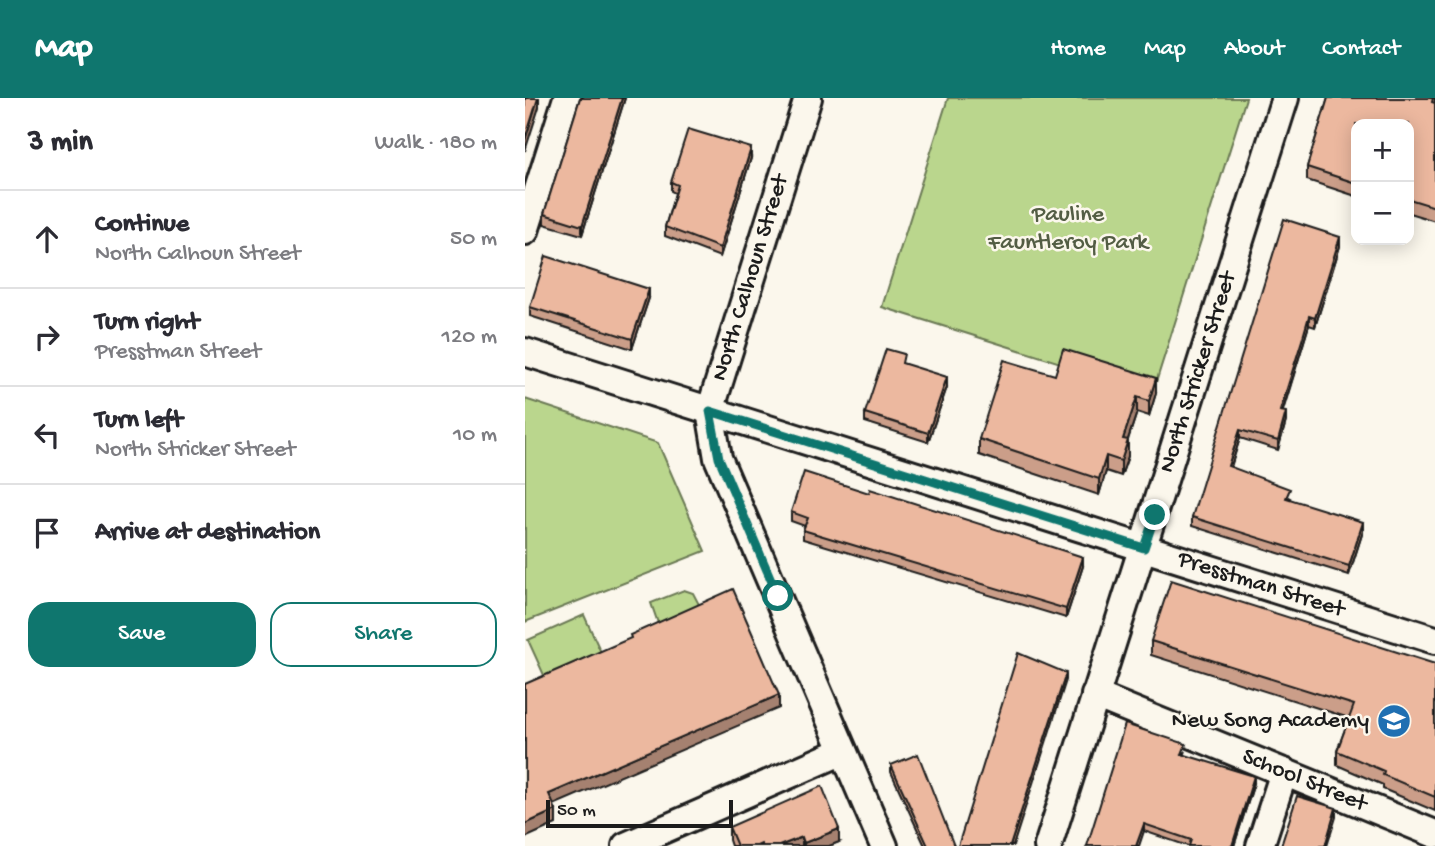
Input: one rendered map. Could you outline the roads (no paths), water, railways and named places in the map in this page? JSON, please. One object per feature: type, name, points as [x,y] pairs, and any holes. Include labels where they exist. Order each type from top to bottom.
[{"type":"street","points":[[525,231],[567,98]]},
{"type":"street","name":"North Calhoun Street","points":[[808,98],[710,411],[719,458],[884,846]]},
{"type":"street","name":"North Stricker Street","points":[[1048,846],[1285,98]]},
{"type":"street","name":"Presstman Street","points":[[525,352],[1435,640]]},
{"type":"street","name":"School Street","points":[[1095,695],[1435,834]]},
{"type":"street","points":[[627,846],[657,840],[843,751]]},
{"type":"street","points":[[1260,846],[1284,772]]},
{"type":"place","name":"New Song Academy","points":[[1394,721]]},
{"type":"park label","name":"Pauline Fauntleroy Park","points":[[1068,229]]}]
